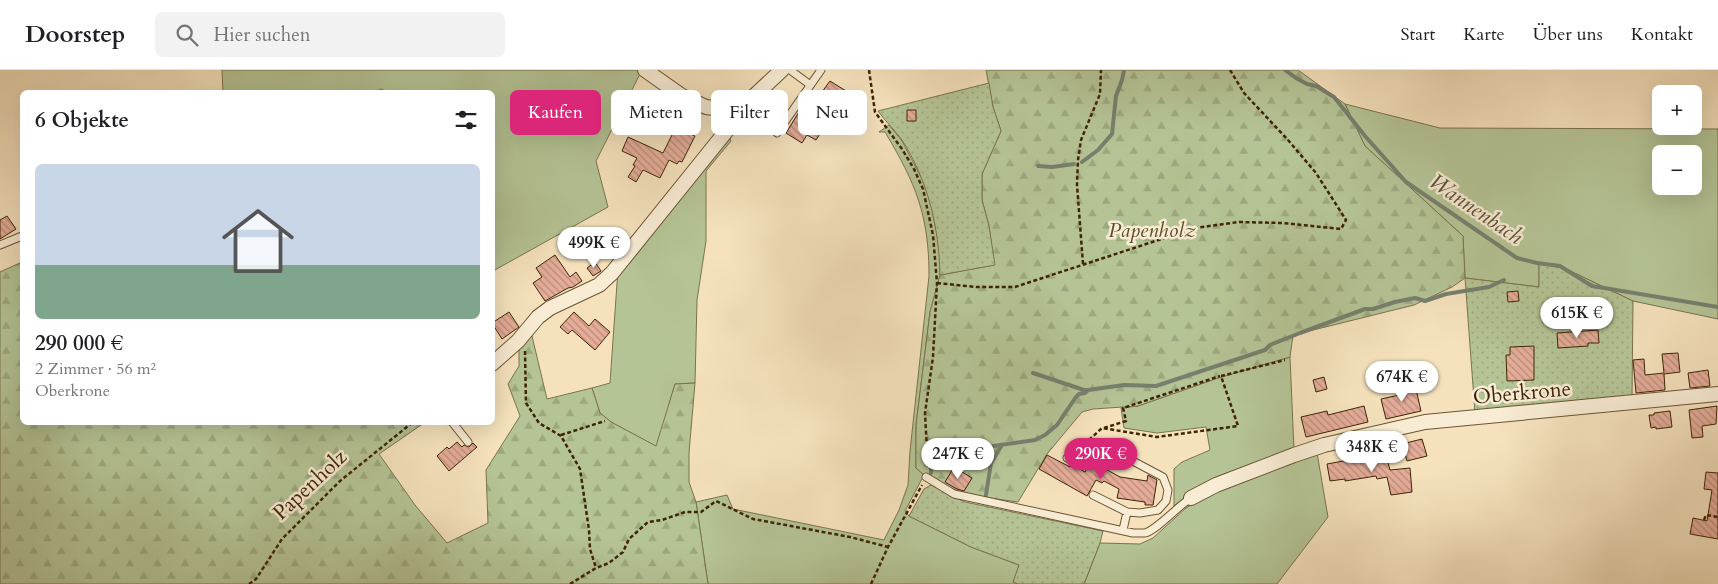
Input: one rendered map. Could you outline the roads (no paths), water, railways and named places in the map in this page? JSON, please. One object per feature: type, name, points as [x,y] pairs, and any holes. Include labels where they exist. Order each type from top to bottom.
[{"type":"street","points":[[645,70],[682,96],[711,108]]},
{"type":"street","points":[[761,90],[782,70]]},
{"type":"street","points":[[495,361],[518,341],[538,317],[550,308],[600,285],[723,135]]},
{"type":"street","name":"Oberkrone","points":[[1191,498],[1216,485],[1301,452],[1426,422],[1718,394]]},
{"type":"lane","points":[[790,70],[809,84]]},
{"type":"lane","points":[[788,115],[821,70]]},
{"type":"lane","points":[[0,245],[20,237]]},
{"type":"lane","points":[[454,425],[468,442]]},
{"type":"lane","points":[[1067,458],[1081,447],[1131,460],[1163,477],[1168,490],[1166,501],[1158,510],[1140,513],[1127,512],[1093,496]]},
{"type":"lane","points":[[926,477],[954,494],[1123,530],[1146,533],[1191,498]]},
{"type":"lane","points":[[1123,530],[1127,512]]},
{"type":"waterway","points":[[1082,162],[1098,150],[1112,134],[1116,96],[1124,70]]},
{"type":"waterway","name":"Wannenbach","points":[[1285,70],[1296,78],[1316,86],[1334,97],[1365,136],[1406,182],[1517,258],[1560,266],[1592,286],[1718,307]]},
{"type":"waterway","points":[[1038,166],[1052,167],[1074,164]]},
{"type":"waterway","points":[[931,473],[931,455],[936,456],[951,448],[961,446],[972,449],[1035,440],[1045,435],[1057,425],[1076,397],[1088,390],[1124,385],[1156,386],[1265,350],[1270,345],[1365,309],[1373,309],[1415,298],[1425,301],[1446,294],[1489,287],[1504,280]]},
{"type":"waterway","points":[[1033,373],[1087,390]]},
{"type":"waterway","points":[[985,501],[991,463],[1002,445]]},
{"type":"park label","name":"Papenholz","points":[[1152,230]]}]
